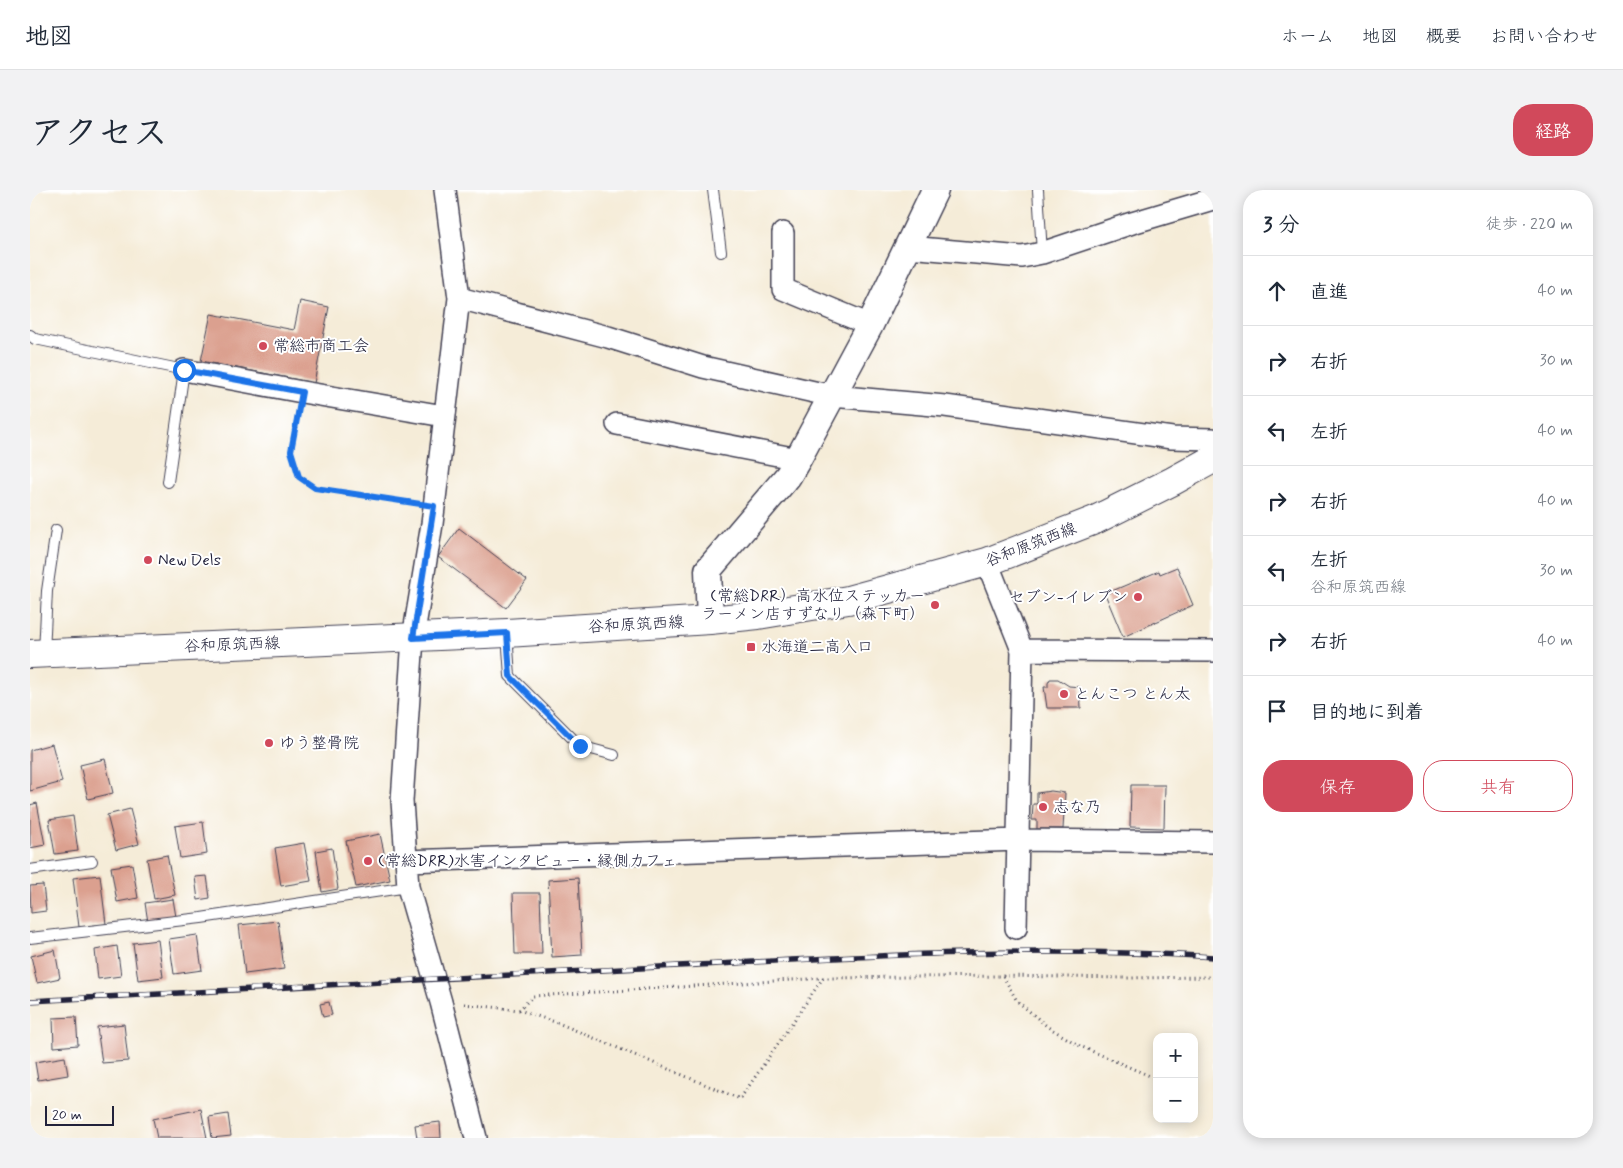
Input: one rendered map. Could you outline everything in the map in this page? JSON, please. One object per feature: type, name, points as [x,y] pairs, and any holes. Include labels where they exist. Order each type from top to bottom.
[{"type":"main road","name":"谷和原筑西線","points":[[37,653],[413,638],[710,620],[758,615],[848,600],[987,562],[1095,520],[1173,481],[1213,458]]},
{"type":"street","points":[[444,190],[459,298],[434,506],[413,638],[402,801],[408,887],[441,1002],[476,1138]]},
{"type":"street","points":[[710,620],[708,570],[788,476],[870,325],[935,190]]},
{"type":"street","points":[[908,247],[1022,257],[1213,199]]},
{"type":"street","points":[[782,233],[783,289],[870,325]]},
{"type":"street","points":[[459,298],[608,338],[703,367],[832,396],[945,406],[1172,438],[1213,439]]},
{"type":"street","points":[[184,370],[444,416]]},
{"type":"street","points":[[617,424],[798,459]]},
{"type":"street","points":[[987,562],[1022,650],[1016,928]]},
{"type":"street","points":[[1022,650],[1213,651]]},
{"type":"street","points":[[406,861],[1019,840],[1213,842]]},
{"type":"lane","points":[[713,190],[721,252]]},
{"type":"lane","points":[[1038,190],[1042,252]]},
{"type":"lane","points":[[30,335],[35,338],[184,370],[168,482]]},
{"type":"lane","points":[[37,653],[56,530]]},
{"type":"lane","points":[[507,633],[510,676],[580,746],[614,755]]},
{"type":"lane","points":[[30,870],[92,861]]},
{"type":"lane","points":[[30,938],[201,918],[408,887]]},
{"type":"path","points":[[302,392],[291,451],[299,477],[315,488],[434,506]]},
{"type":"path","points":[[519,1010],[533,996],[823,978],[1003,976],[1213,977]]},
{"type":"path","points":[[1003,976],[1017,1001],[1048,1027],[1080,1046],[1155,1078]]},
{"type":"path","points":[[441,1002],[519,1010],[558,1023],[740,1099],[823,978]]},
{"type":"building","name":"常総市商工会","points":[[300,301],[329,307],[314,383],[201,361],[211,314],[294,330]]},
{"type":"building","points":[[459,528],[527,580],[506,608],[438,557]]},
{"type":"building","points":[[1177,567],[1193,605],[1123,637],[1105,594],[1159,571],[1160,574]]},
{"type":"building","points":[[1050,679],[1058,679],[1069,686],[1080,687],[1081,708],[1047,708],[1044,687],[1048,687]]},
{"type":"building","points":[[52,744],[62,782],[30,791],[30,750]]},
{"type":"building","points":[[105,759],[113,793],[88,799],[80,765]]},
{"type":"building","points":[[1131,785],[1165,785],[1164,828],[1130,827]]},
{"type":"building","points":[[1051,791],[1065,793],[1063,829],[1037,829],[1037,820],[1032,820],[1033,804],[1037,804],[1037,793]]},
{"type":"building","points":[[37,803],[45,845],[30,848],[30,805]]},
{"type":"building","points":[[130,809],[139,844],[116,850],[107,815]]},
{"type":"building","points":[[73,816],[78,851],[55,854],[49,820]]},
{"type":"building","points":[[203,822],[207,854],[180,858],[175,826]]},
{"type":"building","name":"(常総DRR)水害インタビュー・縁側カフェ","points":[[380,834],[390,880],[356,887],[346,841]]},
{"type":"building","points":[[304,843],[311,881],[281,886],[275,848]]},
{"type":"building","points":[[332,848],[338,889],[322,892],[316,851]]},
{"type":"building","points":[[167,855],[175,895],[154,899],[147,859]]},
{"type":"building","points":[[132,864],[138,898],[117,902],[111,867]]},
{"type":"building","points":[[100,875],[106,924],[79,927],[73,878]]},
{"type":"building","points":[[207,876],[210,898],[198,900],[195,877]]},
{"type":"building","points":[[578,878],[582,955],[552,957],[548,880]]},
{"type":"building","points":[[43,885],[46,911],[31,913],[30,886]]},
{"type":"building","points":[[513,893],[540,893],[542,954],[515,954]]},
{"type":"building","points":[[173,899],[176,917],[148,922],[145,903]]},
{"type":"building","points":[[278,921],[284,969],[245,974],[239,925]]},
{"type":"building","points":[[197,935],[202,970],[174,974],[169,939]]},
{"type":"building","points":[[158,940],[163,977],[138,980],[133,943]]},
{"type":"building","points":[[117,946],[121,976],[98,979],[95,950]]},
{"type":"building","points":[[55,950],[60,978],[37,983],[31,956]]},
{"type":"building","points":[[329,1002],[332,1015],[323,1017],[320,1004]]},
{"type":"building","points":[[76,1017],[78,1045],[54,1047],[53,1018]]},
{"type":"building","points":[[124,1024],[128,1061],[102,1063],[97,1027]]},
{"type":"building","points":[[65,1057],[68,1075],[38,1080],[35,1062]]},
{"type":"building","points":[[201,1109],[207,1138],[157,1138],[153,1119]]},
{"type":"building","points":[[228,1114],[231,1136],[212,1138],[209,1117]]},
{"type":"building","points":[[440,1122],[441,1138],[417,1138],[415,1125]]},
{"type":"railway","points":[[30,1001],[879,956],[1079,952],[1213,957]]},
{"type":"place","name":"常総市商工会","points":[[263,346]]},
{"type":"place","name":"New Dels","points":[[148,560]]},
{"type":"place","name":"セブン-イレブン","points":[[1138,597]]},
{"type":"place","name":"(常総DRR）高水位ステッカー ラーメン店すずなり（森下町）","points":[[935,605]]},
{"type":"place","name":"水海道二高入口","points":[[751,647]]},
{"type":"place","name":"とんこつ とん太","points":[[1064,694]]},
{"type":"place","name":"ゆう整骨院","points":[[269,743]]},
{"type":"place","name":"志な乃","points":[[1043,807]]},
{"type":"place","name":"(常総DRR)水害インタビュー・縁側カフェ","points":[[368,861]]},
{"type":"route","points":[[184,370],[302,392],[291,451],[299,477],[315,488],[434,506],[413,638],[507,633],[510,676],[580,746]]}]
